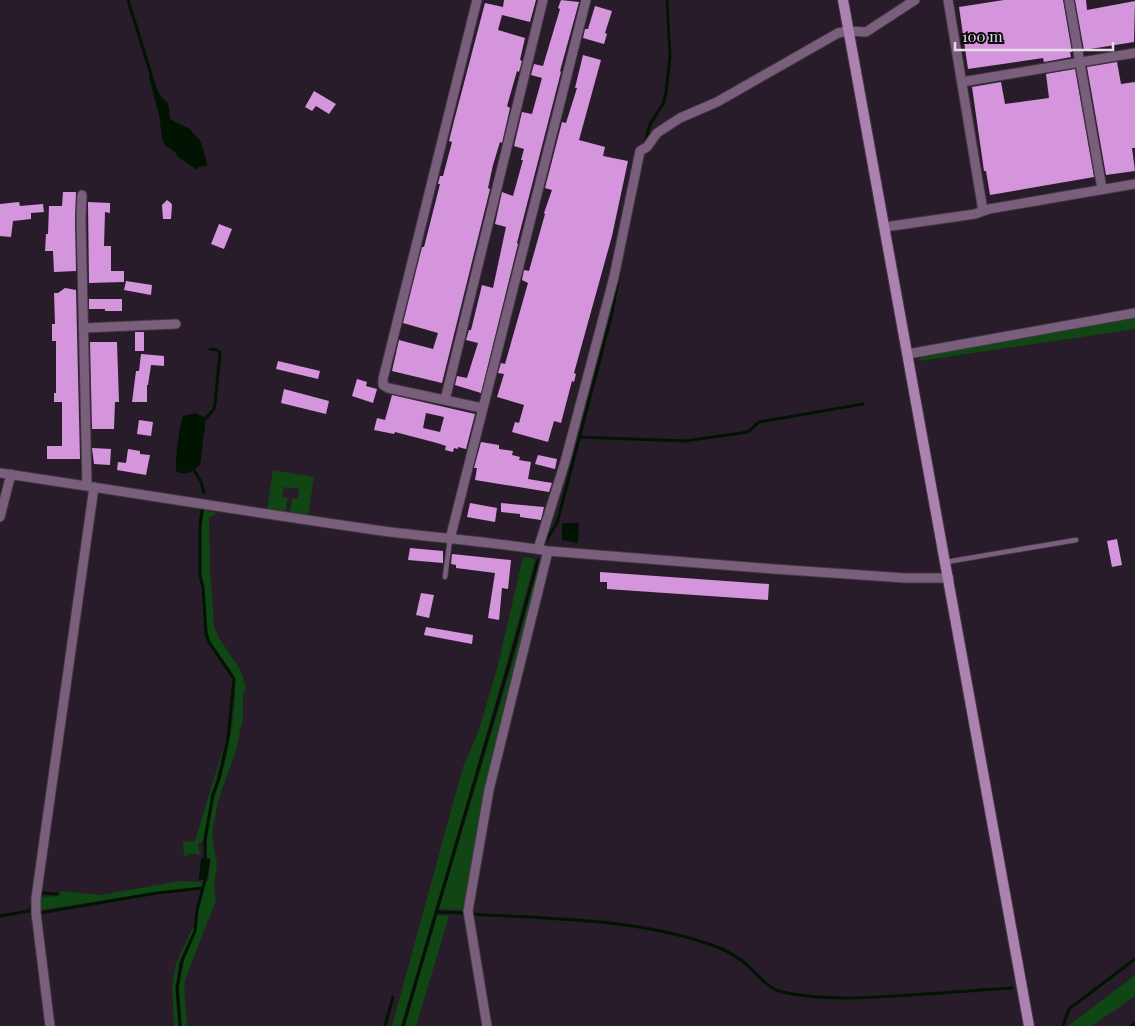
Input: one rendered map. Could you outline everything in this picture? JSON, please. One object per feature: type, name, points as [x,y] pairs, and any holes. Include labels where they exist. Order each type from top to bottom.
[{"type":"main road","points":[[843,0],[949,578],[1028,1026]]},
{"type":"street","points":[[477,0],[382,379],[383,384],[388,388],[482,408]]},
{"type":"street","points":[[445,400],[543,0]]},
{"type":"street","points":[[450,539],[586,0]]},
{"type":"street","points":[[538,550],[565,462],[614,277],[640,151],[647,147],[657,132],[680,118],[717,102],[838,34],[849,31],[866,32],[915,0]]},
{"type":"street","points":[[948,0],[983,211]]},
{"type":"street","points":[[1069,0],[1102,189]]},
{"type":"street","points":[[962,82],[1135,53]]},
{"type":"street","points":[[885,227],[975,214],[1135,184]]},
{"type":"street","points":[[50,1026],[36,913],[36,898],[91,487],[84,328],[82,195]]},
{"type":"street","points":[[908,354],[1135,313]]},
{"type":"street","points":[[84,328],[176,324]]},
{"type":"street","points":[[0,473],[281,516],[538,550],[764,569],[905,578],[949,578]]},
{"type":"street","points":[[0,517],[11,474]]},
{"type":"street","points":[[487,1026],[468,911],[489,790],[548,551]]},
{"type":"lane","points":[[445,577],[450,539]]},
{"type":"lane","points":[[946,562],[1076,540]]},
{"type":"green space","points":[[1135,317],[1135,329],[919,361],[920,358],[926,355]]},
{"type":"green space","points":[[273,470],[314,477],[308,516],[290,513],[292,499],[298,499],[299,489],[284,487],[282,497],[288,498],[285,512],[267,510]]},
{"type":"green space","points":[[204,510],[218,513],[209,517],[214,626],[219,638],[241,671],[246,688],[243,694],[243,718],[236,750],[218,801],[212,835],[217,864],[214,886],[216,900],[185,980],[187,1026],[182,1026],[179,988],[183,961],[196,931],[199,909],[206,881],[208,881],[211,859],[207,858],[208,828],[229,744],[235,692],[234,676],[215,650],[207,630],[200,559]]},
{"type":"green space","points":[[523,557],[535,559],[503,676],[401,1026],[392,1026],[463,767],[479,730],[498,665]]},
{"type":"green space","points":[[539,560],[542,561],[464,910],[439,909],[513,661]]},
{"type":"green space","points":[[226,739],[203,841],[198,844],[200,855],[191,853],[184,857],[183,842],[195,841]]},
{"type":"green space","points":[[180,881],[203,882],[201,887],[40,910],[40,897],[59,896],[61,891],[100,895]]},
{"type":"green space","points":[[437,915],[449,916],[416,1026],[405,1026]]},
{"type":"green space","points":[[193,927],[194,930],[179,962],[176,987],[179,1026],[174,1026],[172,986],[176,963]]},
{"type":"green space","points":[[1135,975],[1135,996],[1092,1026],[1068,1026]]},
{"type":"shaded area","points":[[151,70],[159,93],[168,103],[170,118],[190,129],[201,142],[207,166],[199,167],[197,170],[165,145],[149,77]]},
{"type":"shaded area","points":[[196,413],[206,418],[200,465],[189,473],[180,473],[176,471],[176,466],[183,416]]},
{"type":"shaded area","points":[[562,523],[579,523],[578,543],[562,540]]},
{"type":"shaded area","points":[[201,858],[210,859],[207,880],[199,880]]},
{"type":"building","points":[[504,0],[536,0],[530,22],[502,15],[498,30],[525,38],[520,60],[522,61],[519,72],[517,71],[507,106],[510,108],[502,143],[500,142],[493,165],[488,188],[490,189],[442,383],[392,371],[399,340],[433,349],[438,333],[403,323],[440,184],[438,184],[440,176],[443,176],[452,142],[449,141],[485,3],[503,7]]},
{"type":"building","points":[[561,0],[579,2],[560,71],[481,393],[455,385],[457,376],[467,378],[478,343],[466,340],[469,330],[471,330],[482,285],[493,288],[506,227],[495,224],[502,192],[513,196],[523,160],[521,160],[524,149],[514,146],[522,112],[532,114],[542,78],[531,75],[534,64],[543,66]]},
{"type":"building","points":[[1004,0],[1063,0],[1072,52],[1070,52],[1071,57],[1044,62],[1043,58],[968,69],[959,7]]},
{"type":"building","points":[[1075,0],[1086,0],[1087,10],[1135,1],[1134,42],[1084,50]]},
{"type":"building","points":[[595,6],[612,11],[605,33],[607,34],[604,44],[583,38],[585,29],[588,29]]},
{"type":"building","points":[[583,55],[601,60],[579,140],[605,147],[603,156],[628,161],[612,236],[574,373],[576,374],[574,382],[572,381],[561,423],[554,421],[548,442],[512,432],[515,422],[519,423],[524,405],[497,397],[504,374],[498,373],[501,363],[505,364],[528,283],[522,280],[524,270],[529,271],[552,190],[545,188],[562,122],[566,123],[577,88],[575,88]]},
{"type":"building","points":[[1117,62],[1121,84],[1135,82],[1135,148],[1132,148],[1135,171],[1106,175],[1087,67]]},
{"type":"building","points":[[1075,69],[1094,177],[990,195],[986,171],[984,171],[972,87],[1001,82],[1005,104],[1049,98],[1046,74]]},
{"type":"building","points":[[314,91],[336,104],[329,114],[316,106],[312,111],[305,107]]},
{"type":"building","points":[[63,192],[76,192],[76,271],[54,272],[53,251],[45,251],[49,206],[62,206]]},
{"type":"building","points":[[167,200],[172,205],[171,219],[163,219],[162,205]]},
{"type":"building","points":[[19,202],[20,206],[43,204],[44,212],[31,213],[31,219],[13,221],[11,237],[0,236],[0,204]]},
{"type":"building","points":[[88,202],[110,203],[110,213],[105,212],[104,246],[111,246],[111,271],[124,271],[124,282],[89,283]]},
{"type":"building","points":[[219,224],[232,229],[224,249],[211,244]]},
{"type":"building","points":[[126,281],[152,285],[151,295],[124,290]]},
{"type":"building","points":[[65,288],[76,290],[80,459],[47,459],[47,446],[62,446],[62,402],[54,402],[54,393],[56,393],[56,341],[52,341],[52,324],[55,324],[54,293],[58,293]]},
{"type":"building","points":[[89,299],[122,299],[122,311],[89,309]]},
{"type":"building","points":[[135,332],[144,332],[144,351],[135,351]]},
{"type":"building","points":[[90,342],[117,342],[119,402],[115,402],[114,429],[92,429]]},
{"type":"building","points":[[141,354],[164,356],[164,366],[151,365],[147,385],[147,402],[132,402],[136,371],[139,371]]},
{"type":"building","points":[[278,361],[320,371],[318,379],[276,369]]},
{"type":"building","points":[[357,379],[367,382],[366,386],[377,389],[373,403],[352,396]]},
{"type":"building","points":[[284,389],[329,401],[326,414],[281,403]]},
{"type":"building","points":[[392,395],[475,414],[466,449],[458,447],[458,449],[454,448],[453,452],[445,450],[446,446],[437,443],[395,432],[394,434],[374,430],[377,418],[385,420]],"holes":[[[426,413],[444,417],[440,432],[423,428]]]},
{"type":"building","points":[[139,420],[153,422],[151,436],[137,434]]},
{"type":"building","points":[[481,442],[499,445],[499,449],[513,451],[512,455],[520,457],[519,460],[531,462],[528,479],[552,483],[549,492],[475,480],[477,468],[474,468]]},
{"type":"building","points":[[92,448],[111,449],[110,465],[94,464]]},
{"type":"building","points":[[128,449],[140,451],[140,454],[150,455],[146,475],[117,470],[118,462],[126,463]]},
{"type":"building","points":[[538,455],[557,459],[555,469],[535,464]]},
{"type":"building","points":[[470,503],[497,508],[495,522],[467,517]]},
{"type":"building","points":[[501,503],[544,507],[541,520],[520,517],[520,514],[501,512]]},
{"type":"building","points":[[1117,539],[1122,565],[1112,567],[1107,541]]},
{"type":"building","points":[[410,548],[443,551],[443,563],[408,560]]},
{"type":"building","points":[[452,554],[511,560],[508,589],[502,588],[499,620],[488,618],[495,573],[456,568],[456,565],[451,564]]},
{"type":"building","points":[[600,572],[769,584],[768,600],[607,589],[607,582],[600,582]]},
{"type":"building","points":[[421,593],[434,595],[429,618],[416,615]]},
{"type":"building","points":[[426,627],[473,635],[472,644],[424,635]]},
{"type":"waterway","points":[[128,0],[150,71]]},
{"type":"waterway","points":[[645,144],[650,124],[663,104],[666,93],[670,56],[667,0]]},
{"type":"waterway","points":[[544,544],[557,523],[612,313],[619,274]]},
{"type":"waterway","points":[[206,418],[214,409],[220,353],[217,350],[210,349]]},
{"type":"waterway","points":[[580,437],[685,441],[748,432],[759,422],[863,404]]},
{"type":"waterway","points":[[194,470],[201,482],[204,493]]},
{"type":"waterway","points":[[202,510],[200,525],[200,576],[203,587],[206,633],[209,642],[234,679],[228,738],[219,779],[213,794],[205,840],[205,858]]},
{"type":"waterway","points":[[403,1026],[538,560]]},
{"type":"waterway","points":[[180,1026],[177,988],[182,961],[195,931],[197,910],[205,880]]},
{"type":"waterway","points":[[29,911],[34,914],[157,893],[203,888]]},
{"type":"waterway","points":[[39,896],[42,893],[57,894]]},
{"type":"waterway","points":[[0,916],[29,911],[34,900]]},
{"type":"waterway","points":[[436,912],[465,913]]},
{"type":"waterway","points":[[471,914],[564,919],[626,925],[687,937],[717,947],[738,958],[770,987],[782,992],[798,995],[862,998],[1012,988]]},
{"type":"waterway","points":[[1063,1026],[1069,1009],[1135,959]]},
{"type":"waterway","points":[[385,1026],[393,997]]},
{"type":"waterway","points":[[1131,1026],[1135,1023]]}]
